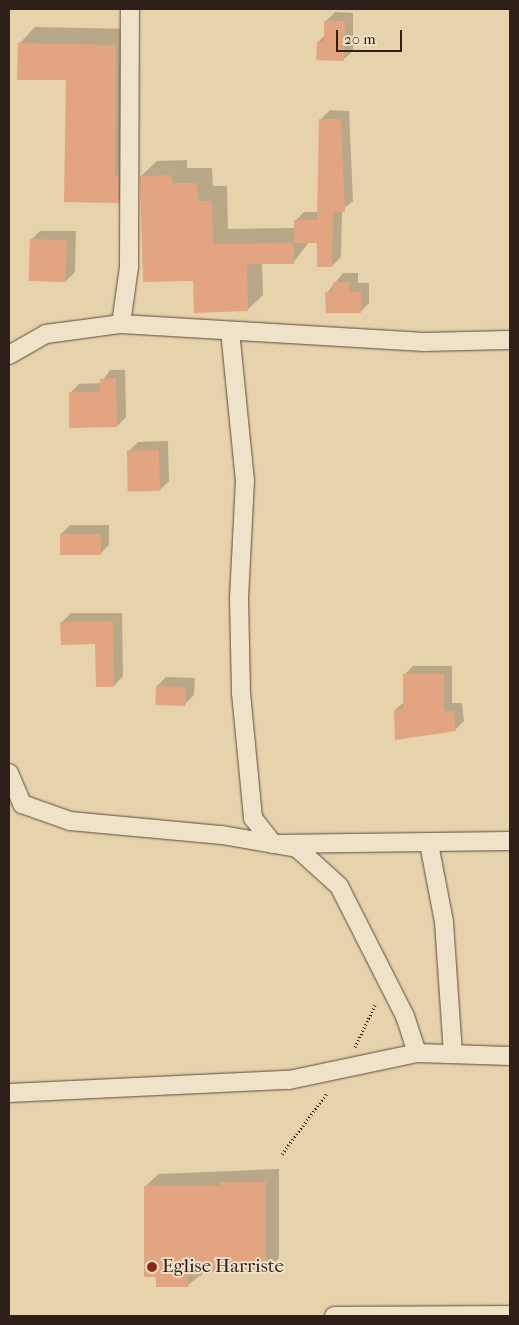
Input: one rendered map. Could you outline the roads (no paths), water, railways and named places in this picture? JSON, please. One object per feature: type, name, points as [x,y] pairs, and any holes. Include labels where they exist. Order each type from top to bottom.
[{"type":"street","points":[[121,324],[129,259],[130,9]]},
{"type":"street","points":[[9,355],[46,334],[121,324],[424,342],[510,340]]},
{"type":"street","points":[[230,331],[245,480],[239,597],[242,693],[253,818],[273,844]]},
{"type":"street","points":[[9,773],[15,802],[70,821],[297,848],[339,886],[400,1007],[418,1054]]},
{"type":"street","points":[[273,844],[430,844],[510,841]]},
{"type":"street","points":[[430,844],[444,922],[453,1054]]},
{"type":"street","points":[[9,1093],[289,1080],[418,1054],[510,1056]]},
{"type":"street","points":[[334,1316],[510,1315]]},
{"type":"place","name":"Eglise Harriste","points":[[152,1267]]}]
